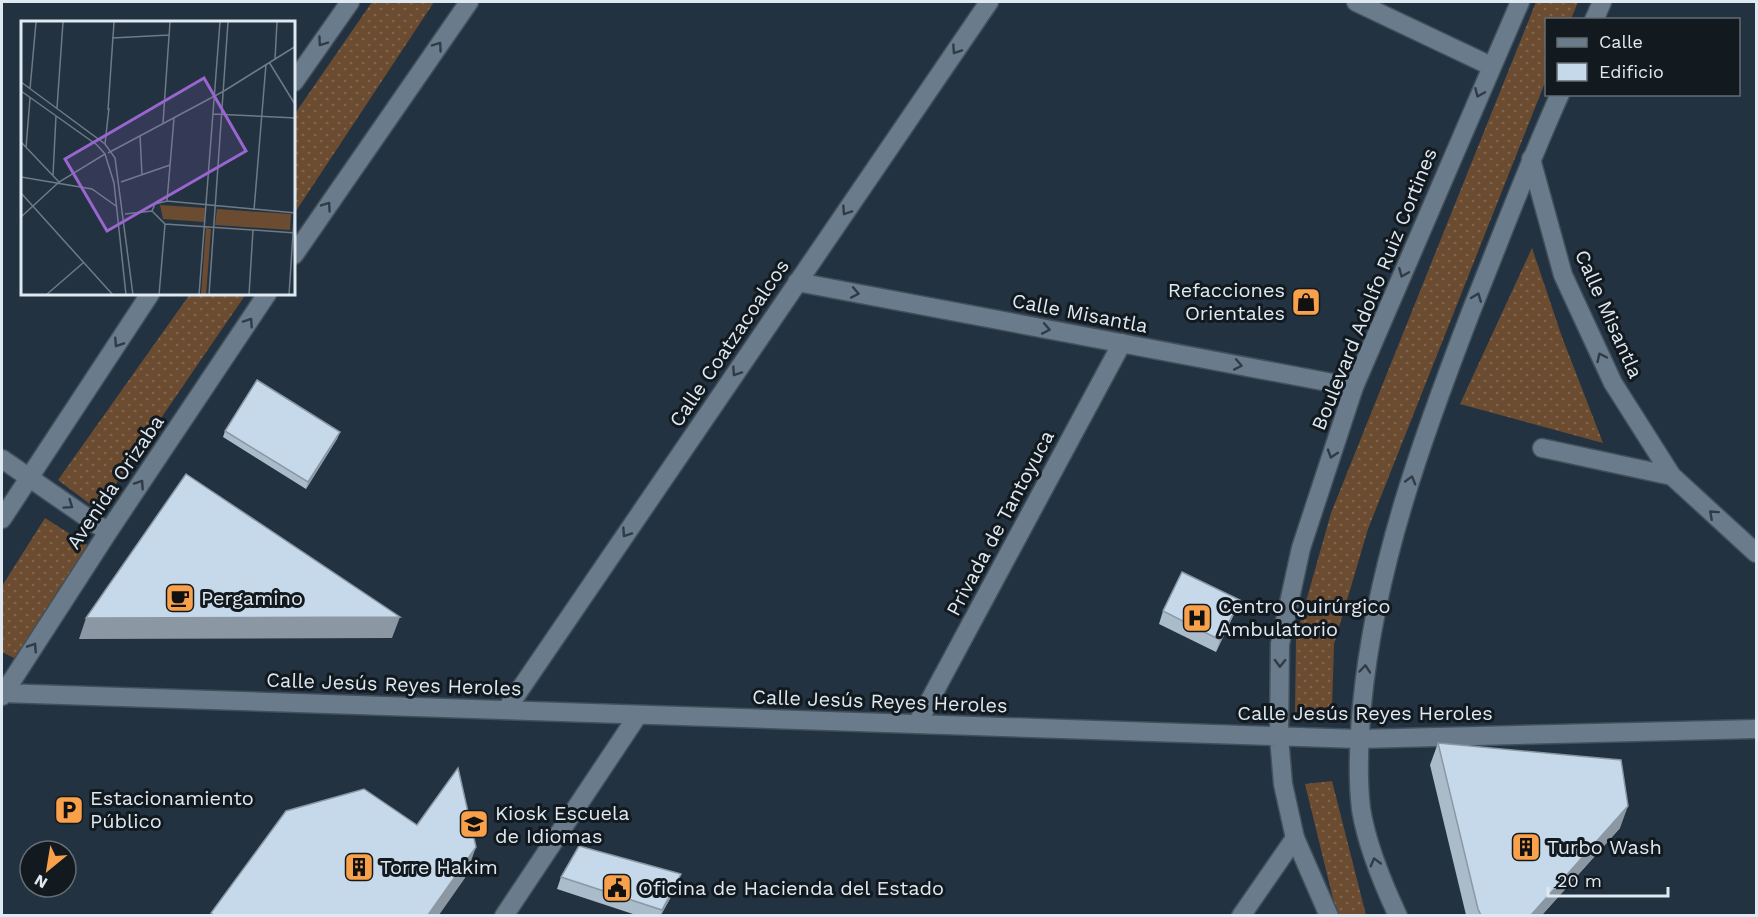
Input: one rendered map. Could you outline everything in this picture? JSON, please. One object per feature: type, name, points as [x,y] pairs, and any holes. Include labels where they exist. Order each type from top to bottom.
[{"type":"main road","points":[[296,79],[350,2]]},
{"type":"main road","points":[[296,252],[469,2]]},
{"type":"main road","name":"Calle Coatzacoalcos","points":[[506,710],[989,2]]},
{"type":"main road","points":[[1356,2],[1491,66]]},
{"type":"main road","name":"Boulevard Adolfo Ruiz Cortines","points":[[1329,915],[1295,838],[1283,784],[1279,737],[1280,644],[1301,548],[1354,387],[1520,2]]},
{"type":"main road","points":[[1595,18],[1602,2]]},
{"type":"main road","points":[[1398,915],[1378,872],[1361,809],[1359,739],[1366,658],[1387,562],[1422,444],[1531,159],[1559,96]]},
{"type":"main road","name":"Calle Misantla","points":[[1531,159],[1563,275],[1613,383],[1672,476],[1756,553]]},
{"type":"main road","name":"Calle Misantla","points":[[797,282],[1354,387]]},
{"type":"main road","points":[[2,519],[149,296]]},
{"type":"main road","name":"Avenida Orizaba","points":[[2,694],[266,296]]},
{"type":"main road","name":"Privada de Tantoyuca","points":[[917,724],[1122,343]]},
{"type":"main road","points":[[1542,448],[1672,476]]},
{"type":"main road","points":[[2,459],[108,532]]},
{"type":"main road","name":"Calle Jesús Reyes Heroles","points":[[2,694],[1359,739],[1756,729]]},
{"type":"main road","points":[[504,915],[638,715]]},
{"type":"main road","points":[[1241,915],[1295,838]]},
{"type":"shaded area","points":[[372,2],[434,2],[296,211],[296,112]]},
{"type":"shaded area","points":[[1536,2],[1578,2],[1571,18],[1545,18],[1545,83],[1368,529],[1334,644],[1332,708],[1295,712],[1296,637],[1331,513]]},
{"type":"shaded area","points":[[1532,248],[1562,337],[1603,443],[1460,404]]},
{"type":"shaded area","points":[[189,296],[245,296],[98,510],[58,480]]},
{"type":"shaded area","points":[[45,518],[92,548],[18,660],[2,652],[2,586]]},
{"type":"shaded area","points":[[1332,781],[1366,915],[1337,915],[1305,784]]},
{"type":"building","points":[[257,380],[340,432],[308,482],[225,431]]},
{"type":"building","points":[[186,474],[400,617],[86,618]]},
{"type":"building","name":"Centro Quirúrgico Ambulatorio","points":[[1182,572],[1240,600],[1220,640],[1163,611]]},
{"type":"building","name":"Turbo Wash","points":[[1438,743],[1621,760],[1628,806],[1531,915],[1481,915]]},
{"type":"building","name":"Torre Hakim","points":[[458,768],[476,847],[428,915],[214,915],[211,913],[286,811],[364,789],[417,825]]},
{"type":"building","name":"Oficina de Hacienda del Estado","points":[[579,846],[681,874],[662,910],[561,877]]},
{"type":"place","name":"Refacciones Orientales","points":[[1306,302]]},
{"type":"place","name":"Pergamino","points":[[180,598]]},
{"type":"place","name":"Centro Quirúrgico Ambulatorio","points":[[1197,618]]},
{"type":"place","name":"Estacionamiento Público","points":[[69,810]]},
{"type":"place","name":"Kiosk Escuela de Idiomas","points":[[474,824]]},
{"type":"place","name":"Turbo Wash","points":[[1526,847]]},
{"type":"place","name":"Torre Hakim","points":[[359,867]]},
{"type":"place","name":"Oficina de Hacienda del Estado","points":[[617,888]]}]
